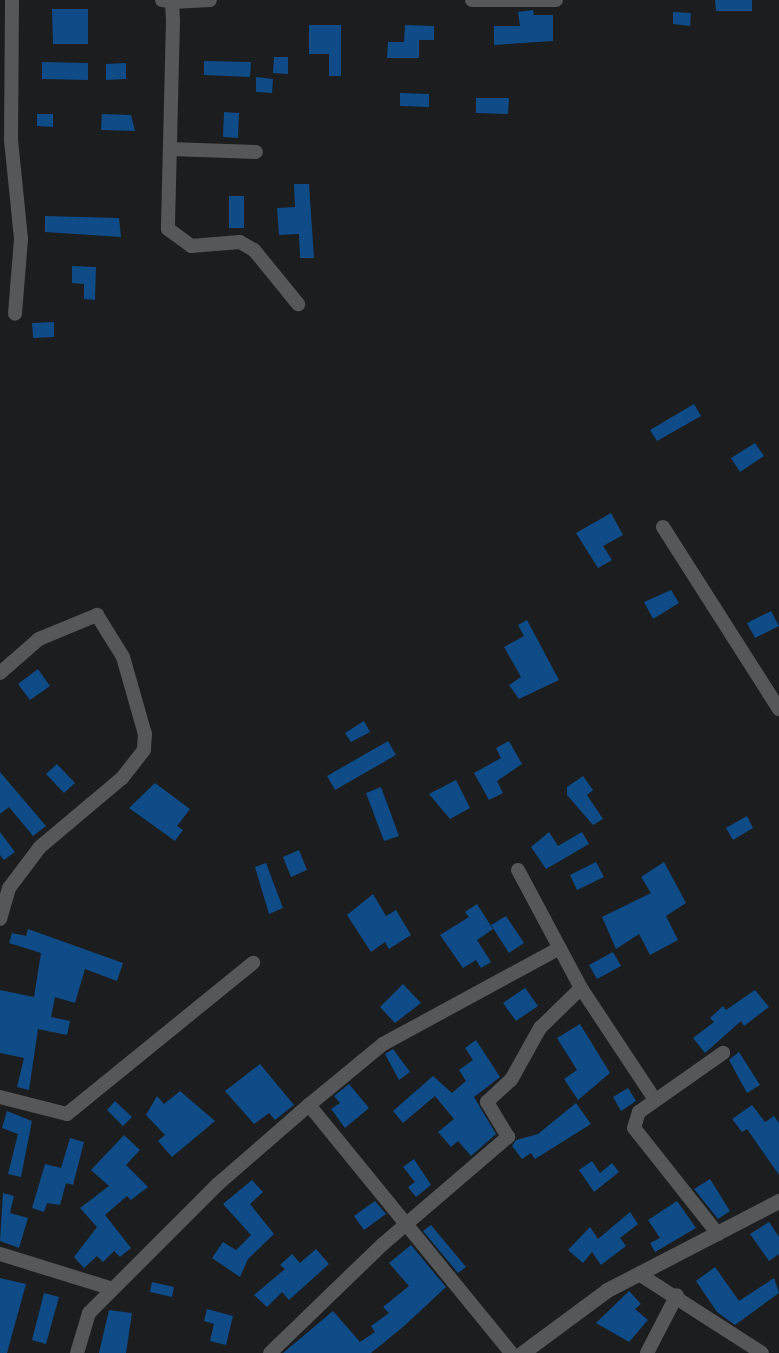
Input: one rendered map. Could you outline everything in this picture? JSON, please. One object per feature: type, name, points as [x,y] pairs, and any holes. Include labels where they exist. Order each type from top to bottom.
[{"type":"street","points":[[12,0],[11,140],[21,239],[15,314]]},
{"type":"street","points":[[210,0],[167,1],[170,149],[168,229],[176,240],[191,246],[240,242],[254,250],[298,304]]},
{"type":"street","points":[[472,0],[556,0]]},
{"type":"street","points":[[170,149],[256,152]]},
{"type":"street","points":[[663,527],[779,709]]},
{"type":"street","points":[[0,673],[39,639],[97,615],[123,657],[145,734],[144,750],[122,778],[52,832],[4,888],[0,919]]},
{"type":"street","points":[[518,870],[581,988],[655,1100]]},
{"type":"street","points":[[77,1353],[89,1313],[218,1184],[309,1105],[383,1044],[560,948]]},
{"type":"street","points":[[0,1097],[67,1114],[253,963]]},
{"type":"street","points":[[270,1353],[410,1223],[508,1137],[487,1102],[511,1080],[540,1028],[581,988]]},
{"type":"street","points":[[718,1234],[640,1142],[635,1119],[655,1100],[723,1053]]},
{"type":"street","points":[[309,1105],[410,1223],[511,1353]]},
{"type":"street","points":[[522,1353],[608,1290],[779,1201]]},
{"type":"street","points":[[0,1254],[113,1289]]},
{"type":"street","points":[[639,1274],[677,1294],[762,1353]]},
{"type":"street","points":[[647,1353],[677,1294]]},
{"type":"building","points":[[715,0],[752,0],[752,11],[716,11]]},
{"type":"building","points":[[52,9],[88,9],[88,44],[53,44]]},
{"type":"building","points":[[533,10],[534,15],[553,15],[553,41],[494,45],[494,26],[520,26],[518,12]]},
{"type":"building","points":[[673,12],[691,13],[690,26],[673,24]]},
{"type":"building","points":[[309,25],[341,25],[341,76],[329,76],[329,54],[309,54]]},
{"type":"building","points":[[405,25],[434,26],[434,40],[419,40],[419,58],[387,58],[388,42],[404,42]]},
{"type":"building","points":[[274,57],[288,57],[288,74],[273,73]]},
{"type":"building","points":[[204,61],[251,62],[250,77],[204,75]]},
{"type":"building","points":[[42,62],[88,63],[88,80],[42,79]]},
{"type":"building","points":[[126,63],[126,79],[106,80],[106,64]]},
{"type":"building","points":[[256,77],[273,79],[272,93],[256,92]]},
{"type":"building","points":[[400,93],[429,94],[429,107],[400,106]]},
{"type":"building","points":[[476,98],[509,98],[508,114],[476,113]]},
{"type":"building","points":[[224,112],[239,113],[238,138],[223,137]]},
{"type":"building","points":[[37,114],[53,114],[53,127],[37,126]]},
{"type":"building","points":[[102,114],[131,115],[135,131],[101,130]]},
{"type":"building","points":[[294,184],[309,184],[314,258],[300,258],[299,234],[279,235],[277,208],[295,207]]},
{"type":"building","points":[[229,196],[244,196],[244,228],[229,228]]},
{"type":"building","points":[[45,216],[119,218],[121,237],[45,232]]},
{"type":"building","points":[[72,266],[96,267],[95,300],[84,299],[84,284],[72,283]]},
{"type":"building","points":[[54,322],[54,337],[33,338],[32,323]]},
{"type":"building","points":[[694,404],[701,416],[657,441],[650,430]]},
{"type":"building","points":[[755,443],[764,456],[740,472],[731,458]]},
{"type":"building","points":[[611,513],[623,535],[603,546],[612,560],[598,568],[576,533]]},
{"type":"building","points":[[671,590],[679,603],[653,619],[644,602]]},
{"type":"building","points":[[771,611],[779,626],[755,638],[747,623]]},
{"type":"building","points":[[527,620],[559,680],[519,699],[509,685],[521,677],[504,647],[524,636],[518,625]]},
{"type":"building","points":[[38,669],[50,686],[30,700],[18,684]]},
{"type":"building","points":[[364,721],[370,732],[351,742],[345,733]]},
{"type":"building","points":[[388,741],[396,755],[335,790],[327,776]]},
{"type":"building","points":[[509,741],[522,764],[497,781],[503,793],[489,800],[474,773],[501,758],[496,748]]},
{"type":"building","points":[[57,764],[75,783],[64,793],[46,774]]},
{"type":"building","points":[[0,772],[46,826],[33,836],[9,807],[0,814]]},
{"type":"building","points":[[583,776],[593,790],[587,795],[603,819],[593,825],[567,795],[567,787]]},
{"type":"building","points":[[456,780],[470,808],[450,819],[429,794]]},
{"type":"building","points":[[155,783],[190,809],[177,826],[183,830],[175,841],[129,808]]},
{"type":"building","points":[[381,787],[399,836],[384,841],[366,793]]},
{"type":"building","points":[[747,816],[753,828],[733,840],[726,828]]},
{"type":"building","points":[[0,832],[15,852],[4,860],[0,855]]},
{"type":"building","points":[[549,832],[558,846],[582,832],[589,844],[546,869],[531,847]]},
{"type":"building","points":[[299,850],[307,870],[291,877],[283,857]]},
{"type":"building","points":[[596,862],[604,877],[577,890],[570,875]]},
{"type":"building","points":[[664,862],[686,903],[666,916],[678,940],[650,955],[639,934],[616,949],[602,917],[651,893],[641,877]]},
{"type":"building","points":[[266,863],[283,908],[269,914],[255,867]]},
{"type":"building","points":[[373,894],[386,916],[396,910],[411,935],[389,949],[385,942],[371,952],[347,915]]},
{"type":"building","points":[[477,904],[493,929],[477,940],[491,962],[481,968],[476,960],[463,968],[440,935],[469,917],[465,912]]},
{"type":"building","points":[[506,916],[524,943],[509,953],[491,925]]},
{"type":"building","points":[[28,929],[123,963],[117,981],[85,969],[75,1003],[55,997],[51,1017],[70,1021],[67,1035],[38,1029],[29,1090],[17,1087],[24,1058],[0,1053],[0,990],[34,997],[41,953],[9,943],[12,933],[26,936]]},
{"type":"building","points":[[613,952],[621,966],[597,979],[589,965]]},
{"type":"building","points":[[403,984],[421,1003],[395,1023],[380,1007]]},
{"type":"building","points":[[525,988],[538,1006],[516,1021],[503,1003]]},
{"type":"building","points":[[755,990],[769,1007],[744,1026],[741,1021],[705,1053],[693,1038],[714,1022],[710,1018],[723,1006],[726,1010]]},
{"type":"building","points":[[580,1024],[610,1073],[578,1100],[564,1079],[577,1070],[557,1038]]},
{"type":"building","points":[[476,1040],[500,1077],[474,1097],[496,1134],[471,1156],[458,1141],[451,1147],[438,1132],[454,1119],[435,1096],[403,1123],[393,1111],[433,1076],[452,1093],[466,1081],[459,1070],[473,1060],[465,1048]]},
{"type":"building","points":[[393,1049],[410,1072],[399,1080],[385,1054]]},
{"type":"building","points":[[739,1052],[760,1085],[747,1093],[729,1060]]},
{"type":"building","points":[[260,1064],[294,1105],[275,1120],[269,1113],[254,1124],[225,1091]]},
{"type":"building","points":[[349,1084],[369,1108],[345,1128],[331,1109],[340,1103],[334,1096]]},
{"type":"building","points":[[628,1088],[636,1101],[621,1111],[613,1097]]},
{"type":"building","points":[[180,1091],[215,1121],[172,1157],[158,1141],[165,1135],[146,1115],[157,1096],[164,1104]]},
{"type":"building","points":[[115,1101],[132,1117],[123,1126],[107,1110]]},
{"type":"building","points":[[576,1103],[591,1124],[535,1159],[531,1153],[522,1159],[512,1146],[516,1140],[538,1134]]},
{"type":"building","points":[[752,1105],[765,1122],[774,1116],[779,1123],[779,1175],[747,1129],[742,1132],[732,1119]]},
{"type":"building","points":[[7,1111],[32,1121],[21,1177],[8,1174],[18,1134],[2,1128]]},
{"type":"building","points":[[124,1135],[140,1150],[126,1165],[148,1187],[131,1200],[127,1196],[105,1215],[131,1248],[120,1257],[114,1251],[103,1262],[97,1256],[84,1268],[74,1257],[97,1227],[80,1208],[109,1186],[91,1170]]},
{"type":"building","points":[[70,1138],[84,1142],[73,1185],[66,1183],[60,1205],[47,1203],[44,1212],[32,1208],[45,1164],[61,1168]]},
{"type":"building","points":[[414,1159],[431,1185],[416,1197],[408,1187],[415,1182],[403,1167]]},
{"type":"building","points":[[592,1161],[600,1173],[612,1163],[619,1172],[594,1192],[579,1170]]},
{"type":"building","points":[[710,1179],[730,1211],[718,1219],[694,1189]]},
{"type":"building","points":[[252,1180],[263,1192],[250,1204],[274,1234],[248,1259],[240,1277],[212,1258],[223,1242],[236,1250],[251,1235],[223,1204]]},
{"type":"building","points":[[3,1193],[14,1196],[10,1213],[28,1218],[19,1248],[0,1241]]},
{"type":"building","points":[[375,1201],[386,1214],[364,1230],[354,1216]]},
{"type":"building","points":[[677,1201],[696,1228],[655,1252],[650,1243],[660,1238],[648,1220]]},
{"type":"building","points":[[630,1212],[638,1224],[620,1238],[626,1246],[601,1265],[592,1252],[583,1263],[568,1250],[590,1227],[598,1239]]},
{"type":"building","points":[[769,1222],[779,1237],[779,1254],[769,1261],[750,1234]]},
{"type":"building","points":[[431,1225],[466,1267],[458,1273],[423,1231]]},
{"type":"building","points":[[411,1245],[446,1287],[403,1327],[371,1353],[283,1353],[333,1311],[360,1342],[375,1332],[371,1326],[389,1313],[383,1307],[409,1286],[389,1263]]},
{"type":"building","points":[[316,1249],[329,1264],[289,1300],[282,1292],[267,1307],[254,1295],[285,1269],[280,1265],[292,1254],[300,1263]]},
{"type":"building","points":[[715,1267],[739,1301],[774,1278],[779,1293],[735,1325],[717,1312],[696,1281]]},
{"type":"building","points":[[0,1278],[26,1284],[7,1353],[0,1353]]},
{"type":"building","points":[[152,1282],[174,1287],[172,1297],[150,1292]]},
{"type":"building","points":[[629,1291],[641,1304],[635,1309],[648,1320],[629,1342],[596,1323]]},
{"type":"building","points":[[44,1293],[59,1297],[46,1344],[32,1340]]},
{"type":"building","points":[[207,1309],[233,1316],[226,1345],[210,1341],[214,1324],[204,1321]]},
{"type":"building","points":[[109,1310],[132,1313],[126,1353],[99,1353]]}]
